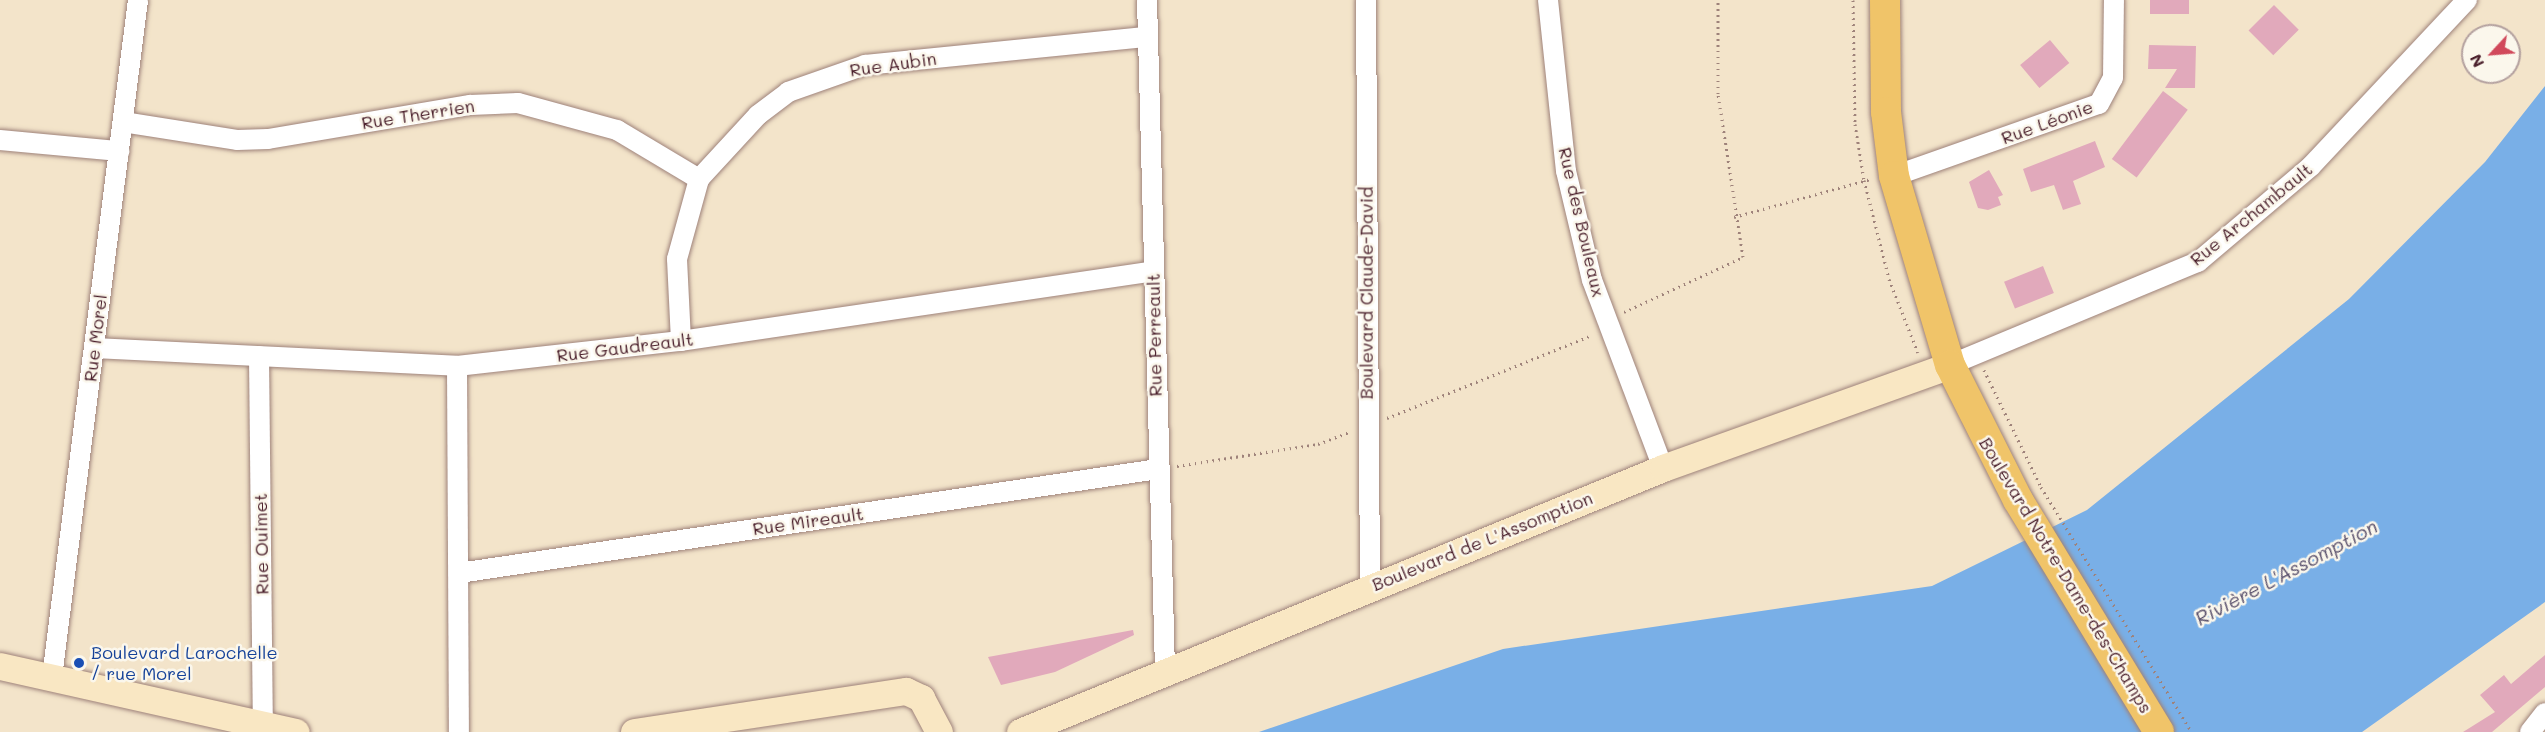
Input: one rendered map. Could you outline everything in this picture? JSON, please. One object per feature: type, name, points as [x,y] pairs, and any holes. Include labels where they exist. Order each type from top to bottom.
[{"type":"main road","name":"Boulevard Notre-Dame-des-Champs","points":[[1885,0],[1886,112],[1894,176],[1950,365],[2030,493],[2159,732]]},
{"type":"street","name":"Rue Morel","points":[[52,676],[138,0]]},
{"type":"street","name":"Rue Perreault","points":[[1147,0],[1165,669]]},
{"type":"street","name":"Boulevard Claude-David","points":[[1366,0],[1366,427],[1370,586]]},
{"type":"street","name":"Rue des Bouleaux","points":[[1548,0],[1566,171],[1607,320],[1663,468]]},
{"type":"street","name":"Rue Léonie","points":[[1894,176],[2099,104],[2113,78],[2114,0]]},
{"type":"street","name":"Rue Archambault","points":[[1950,365],[2198,262],[2311,166],[2467,0]]},
{"type":"street","name":"Rue Aubin","points":[[681,341],[677,259],[699,179],[758,115],[788,92],[825,76],[875,64],[1148,38]]},
{"type":"street","name":"Rue Therrien","points":[[123,122],[237,140],[268,139],[470,105],[518,103],[617,130],[699,179]]},
{"type":"street","points":[[0,140],[119,151]]},
{"type":"street","name":"Rue Gaudreault","points":[[94,348],[457,366],[681,341],[1153,271]]},
{"type":"street","name":"Rue Ouimet","points":[[259,356],[263,729]]},
{"type":"street","name":"Boulevard de L'Assomption","points":[[1020,732],[1165,669],[1663,468],[1950,365]]},
{"type":"street","points":[[457,366],[459,732]]},
{"type":"street","name":"Rue Mireault","points":[[459,573],[1158,469]]},
{"type":"street","points":[[0,666],[52,676],[263,729],[296,732]]},
{"type":"street","points":[[634,732],[906,691],[921,698],[939,732]]},
{"type":"street","points":[[2530,732],[2545,713]]},
{"type":"path","points":[[1158,469],[1318,444],[1366,427],[1590,337],[1607,320],[1743,257],[1734,217],[1718,94],[1718,0]]},
{"type":"path","points":[[1734,217],[1894,176]]},
{"type":"path","name":"Boulevard Notre-Dame-des-Champs","points":[[1984,370],[2030,493],[2192,732]]},
{"type":"water","name":"Rivière L'Assomption","points":[[2545,86],[2545,602],[2362,732],[1259,732],[1503,649],[1932,586],[2087,510],[2349,299],[2485,162]]},
{"type":"building","points":[[2150,0],[2189,0],[2189,14],[2150,14]]},
{"type":"building","points":[[2274,5],[2299,30],[2273,55],[2249,30]]},
{"type":"building","points":[[2050,40],[2069,63],[2039,88],[2020,65]]},
{"type":"building","points":[[2149,45],[2196,46],[2195,88],[2165,88],[2177,69],[2148,69]]},
{"type":"building","points":[[2163,91],[2188,110],[2137,178],[2112,159]]},
{"type":"building","points":[[2095,141],[2105,167],[2073,181],[2081,204],[2063,210],[2054,185],[2031,192],[2023,169]]},
{"type":"building","points":[[1989,170],[2003,195],[1998,197],[2001,205],[1988,210],[1978,208],[1969,182]]},
{"type":"building","points":[[2043,266],[2054,293],[2015,309],[2004,282]]},
{"type":"building","points":[[1133,630],[1134,635],[1055,672],[1001,685],[988,657]]},
{"type":"building","points":[[2545,655],[2545,687],[2492,732],[2463,732],[2495,712],[2480,695],[2504,675],[2511,684]]},
{"type":"place","name":"Boulevard Larochelle / rue Morel","points":[[79,663]]}]
